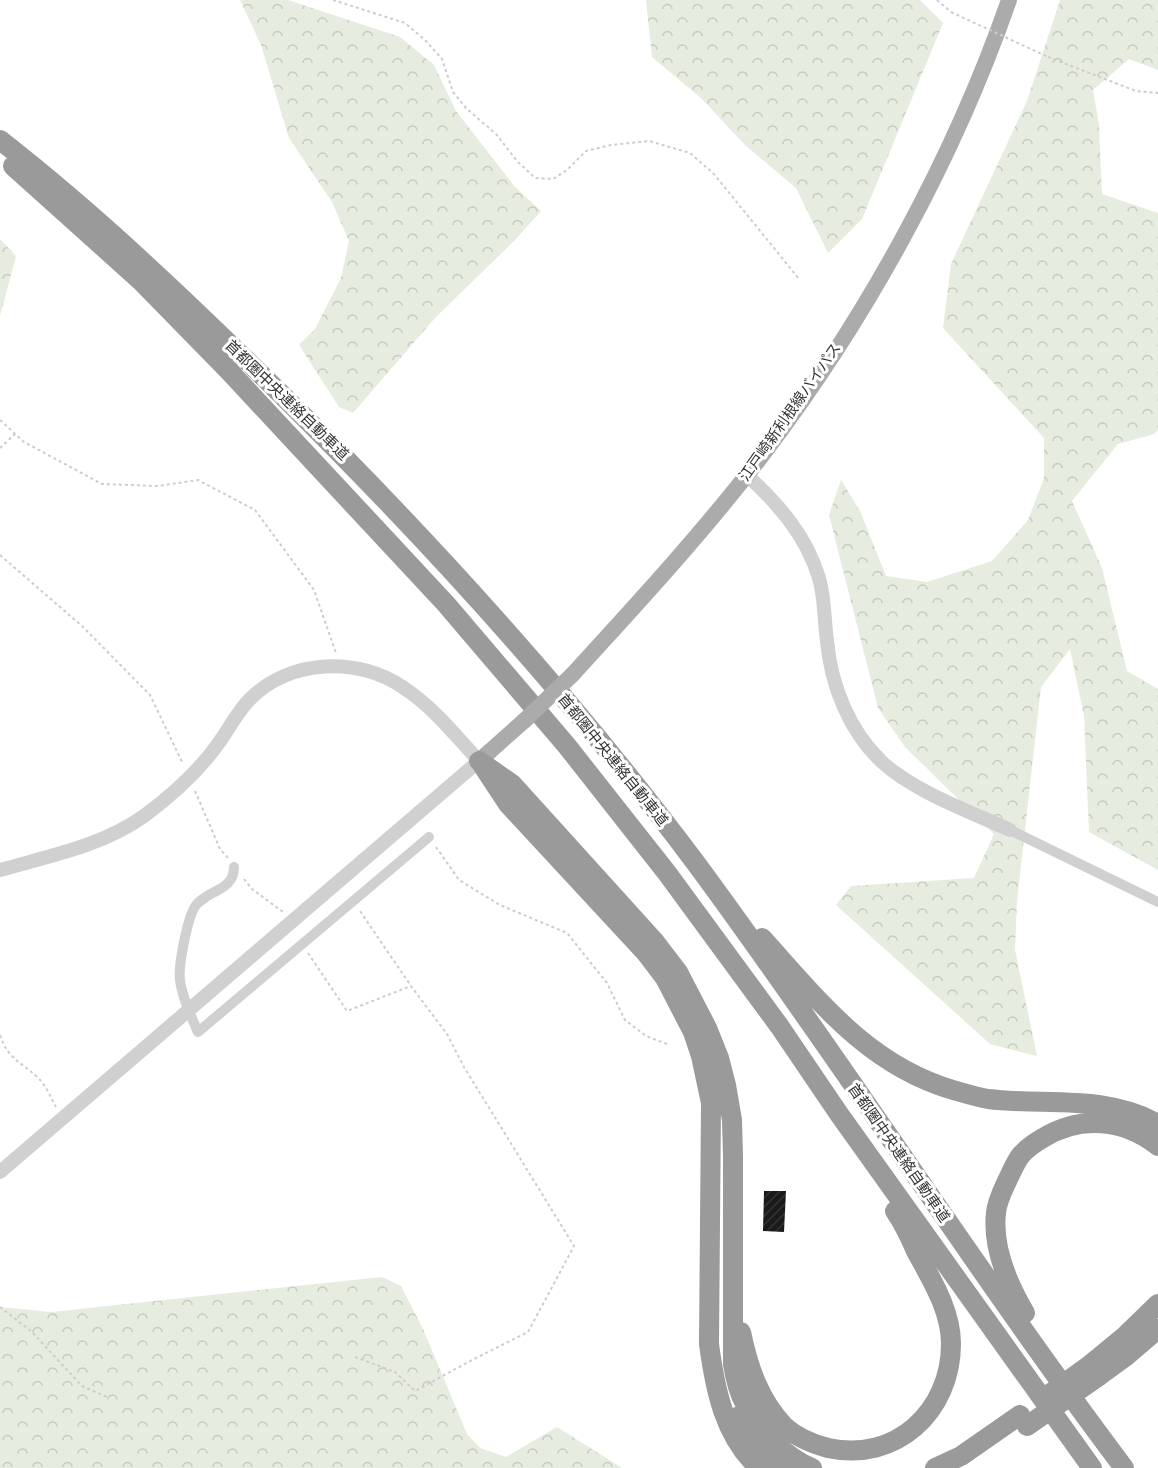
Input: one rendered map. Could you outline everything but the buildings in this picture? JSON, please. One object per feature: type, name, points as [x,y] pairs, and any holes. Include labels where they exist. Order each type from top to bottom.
[{"type":"highway","name":"首都圏中央連絡自動車道","points":[[0,140],[49,178],[154,270],[363,475],[474,593],[585,722],[697,865],[954,1232],[1124,1468]]},
{"type":"highway","name":"首都圏中央連絡自動車道","points":[[0,154],[141,281],[229,371],[446,604],[567,746],[667,873],[780,1026],[839,1114],[1092,1468]]},
{"type":"highway","points":[[479,761],[499,795],[683,996],[724,1076],[732,1120],[733,1364],[737,1384],[745,1404],[782,1449],[812,1468]]},
{"type":"highway","points":[[697,865],[849,1032],[904,1071],[944,1088],[986,1099],[1098,1104],[1125,1109],[1158,1124]]},
{"type":"highway","points":[[700,1030],[701,1056],[711,1103],[709,1344],[713,1378],[722,1410],[743,1451],[759,1468]]},
{"type":"highway","points":[[734,1297],[747,1359],[757,1386],[784,1426],[799,1437],[839,1450],[861,1450],[875,1447],[901,1438],[926,1416],[936,1403],[942,1392],[950,1358],[951,1342],[947,1316],[938,1292],[897,1214],[867,1169],[839,1114]]},
{"type":"highway","points":[[1106,1444],[1014,1294],[997,1242],[996,1213],[1001,1194],[1021,1155],[1056,1130],[1090,1122],[1108,1123],[1144,1135],[1158,1146]]},
{"type":"highway","points":[[710,1296],[720,1375],[732,1407],[746,1432],[780,1468]]},
{"type":"highway","points":[[1095,1370],[1158,1304]]},
{"type":"highway","points":[[964,1468],[1023,1420],[1095,1370],[1125,1357],[1158,1329]]},
{"type":"highway","points":[[935,1468],[961,1456],[1023,1420]]},
{"type":"main road","name":"江戸崎新利根線バイパス","points":[[479,761],[572,675],[634,608],[747,475],[788,421],[875,287],[902,239],[977,83],[1009,0]]},
{"type":"street","points":[[747,475],[770,496],[792,522],[811,558],[823,594],[827,644],[837,691],[842,706],[866,746],[883,763],[928,792],[1158,902]]},
{"type":"street","points":[[0,870],[82,847],[142,817],[189,778],[217,745],[250,699],[269,684],[292,672],[320,667],[341,667],[375,673],[404,688],[418,699],[479,761],[0,1172]]},
{"type":"street","points":[[234,867],[231,882],[197,904],[189,916],[179,978],[198,1032],[429,837]]},
{"type":"path","points":[[333,0],[405,22],[442,59],[453,92],[466,108],[496,134],[517,161],[535,178],[553,179],[567,170],[586,151],[611,145],[649,141],[690,153],[714,174],[799,279]]},
{"type":"path","points":[[937,0],[951,12],[1048,57],[1136,91],[1158,93]]},
{"type":"path","points":[[0,420],[24,441],[102,484],[158,486],[198,480],[255,510],[314,590],[341,667]]},
{"type":"path","points":[[0,448],[15,434]]},
{"type":"path","points":[[0,555],[83,627],[150,695],[220,849],[252,889],[280,909],[290,923]]},
{"type":"path","points":[[429,837],[459,880],[500,905],[567,933],[607,983],[625,1020],[646,1036],[667,1044]]},
{"type":"path","points":[[354,901],[411,986],[447,1034],[464,1067],[574,1246],[528,1332],[415,1391],[395,1372],[355,1357]]},
{"type":"path","points":[[303,945],[347,1011],[411,986]]},
{"type":"path","points":[[0,1035],[3,1044],[19,1064],[40,1079],[62,1118]]},
{"type":"path","points":[[0,1306],[32,1332],[82,1386],[107,1397]]},
{"type":"green space","points":[[240,0],[288,0],[400,37],[434,65],[456,111],[515,187],[541,211],[514,241],[435,318],[353,413],[339,407],[299,345],[315,329],[341,278],[349,241],[332,202],[289,138],[261,45]]},
{"type":"green space","points":[[646,0],[920,0],[943,23],[862,219],[828,253],[796,188],[745,145],[702,99],[652,57]]},
{"type":"green space","points":[[1060,0],[1158,0],[1158,70],[1129,59],[1093,90],[1099,125],[1102,194],[1158,213],[1158,430],[1154,434],[1118,444],[1072,501],[1102,568],[1127,671],[1158,689],[1158,870],[1089,832],[1084,716],[1070,649],[1041,687],[1017,901],[1015,950],[1037,1056],[990,1044],[836,905],[851,886],[974,878],[994,834],[905,747],[878,708],[829,515],[841,480],[860,511],[886,576],[927,582],[992,561],[1028,520],[1044,478],[1044,438],[943,328],[951,264],[1027,101]]},
{"type":"green space","points":[[0,239],[16,256],[0,316]]},
{"type":"green space","points":[[382,1277],[401,1286],[423,1329],[467,1434],[480,1448],[506,1457],[557,1427],[622,1468],[0,1468],[0,1307],[51,1312]]}]
